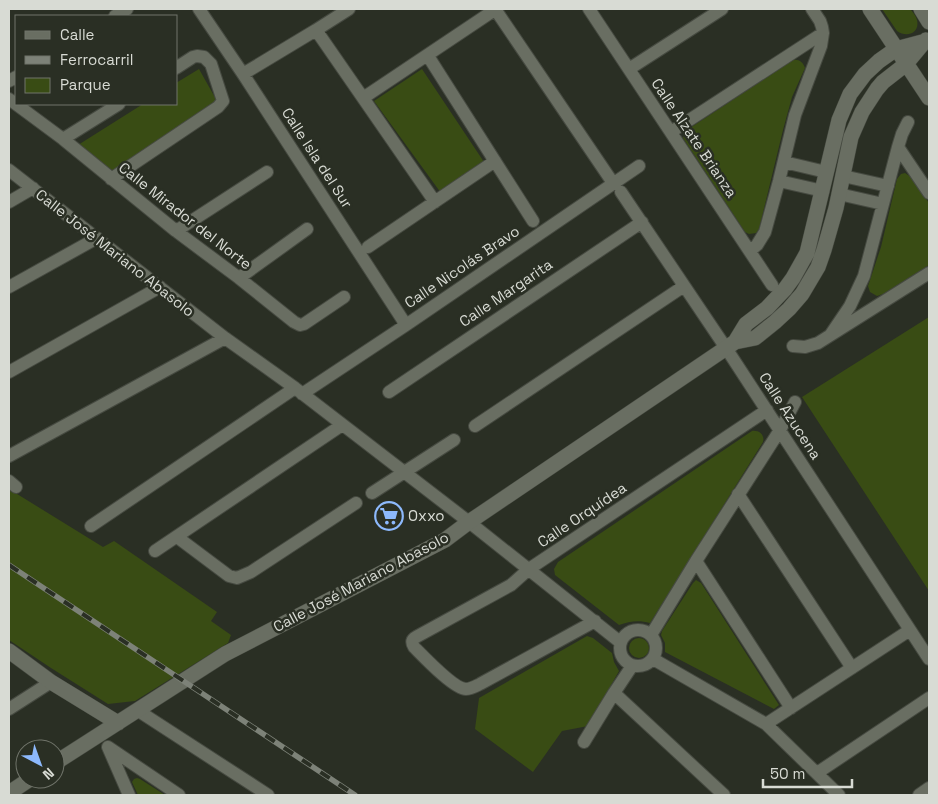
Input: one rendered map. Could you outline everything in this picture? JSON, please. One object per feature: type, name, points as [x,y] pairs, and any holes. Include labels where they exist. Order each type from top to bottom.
[{"type":"street","name":"Calle Isla del Sur","points":[[199,9],[406,325]]},
{"type":"street","points":[[243,74],[348,9]]},
{"type":"street","points":[[363,98],[496,9]]},
{"type":"street","name":"Calle Azucena","points":[[496,9],[684,286],[731,345],[780,430],[929,659]]},
{"type":"street","name":"Calle Alzate Brianza","points":[[589,9],[772,285]]},
{"type":"street","points":[[629,69],[722,9]]},
{"type":"street","points":[[750,251],[766,232],[795,115],[820,50],[823,33],[820,21],[812,9]]},
{"type":"street","points":[[870,9],[929,98]]},
{"type":"street","points":[[921,9],[929,22]]},
{"type":"street","points":[[316,30],[435,202]]},
{"type":"street","points":[[671,132],[823,33]]},
{"type":"street","name":"Calle José Mariano Abasolo","points":[[731,345],[746,324],[767,308],[785,289],[801,265],[808,248],[837,129],[850,94],[865,74],[879,61],[896,49],[927,39]]},
{"type":"street","name":"Calle José Mariano Abasolo","points":[[65,759],[104,741],[118,723],[225,654],[445,540],[731,345],[755,338],[775,322],[802,294],[818,267],[831,229],[852,137],[862,112],[876,89],[906,64],[927,39]]},
{"type":"street","points":[[111,179],[218,107],[223,101],[208,59],[201,56],[193,57],[178,67]]},
{"type":"street","points":[[428,56],[533,221]]},
{"type":"street","name":"Calle Mirador del Norte","points":[[18,105],[294,322],[300,325],[308,322],[344,297]]},
{"type":"street","points":[[63,140],[117,105]]},
{"type":"street","points":[[845,105],[862,112]]},
{"type":"street","points":[[832,334],[850,306],[864,276],[898,147],[908,122]]},
{"type":"street","points":[[898,147],[929,193]]},
{"type":"street","points":[[368,247],[496,161]]},
{"type":"street","points":[[784,162],[888,186]]},
{"type":"street","name":"Calle Nicolás Bravo","points":[[91,526],[298,391],[406,325],[617,188],[639,166]]},
{"type":"street","name":"Calle José Mariano Abasolo","points":[[9,170],[226,338],[469,522],[620,642]]},
{"type":"street","points":[[176,231],[267,172]]},
{"type":"street","points":[[779,181],[883,204]]},
{"type":"street","points":[[9,202],[32,188]]},
{"type":"street","name":"Calle Margarita","points":[[389,392],[642,222]]},
{"type":"street","points":[[239,278],[308,229]]},
{"type":"street","points":[[9,287],[97,238]]},
{"type":"street","points":[[793,346],[811,346],[929,273]]},
{"type":"street","points":[[475,426],[684,286]]},
{"type":"street","points":[[9,372],[160,287]]},
{"type":"street","points":[[9,456],[226,338]]},
{"type":"street","points":[[651,635],[780,430],[795,402]]},
{"type":"street","name":"Calle Orquídea","points":[[595,621],[468,689],[461,688],[453,683],[414,647],[412,641],[416,636],[511,585],[529,569],[768,410]]},
{"type":"street","points":[[154,551],[342,424]]},
{"type":"street","points":[[372,493],[454,440]]},
{"type":"street","points":[[738,494],[852,668]]},
{"type":"street","points":[[177,537],[229,576],[237,578],[251,572],[356,503]]},
{"type":"street","points":[[696,561],[791,708]]},
{"type":"street","points":[[640,630],[651,635],[656,644],[656,649],[653,659],[649,663],[643,666],[632,666],[623,659],[619,648],[620,642],[628,632],[640,630]]},
{"type":"street","points":[[766,724],[910,630]]},
{"type":"street","points":[[9,651],[51,682],[118,723]]},
{"type":"street","points":[[653,659],[766,724],[839,795]]},
{"type":"street","points":[[584,742],[632,666]]},
{"type":"street","points":[[9,709],[51,682]]},
{"type":"street","points":[[614,692],[724,795]]},
{"type":"street","points":[[817,773],[929,698]]},
{"type":"street","points":[[137,710],[268,795]]},
{"type":"street","points":[[104,741],[129,795]]},
{"type":"street","points":[[104,741],[179,795]]},
{"type":"street","points":[[919,795],[929,788]]},
{"type":"green space","points":[[882,9],[910,9],[917,19],[917,28],[909,34],[897,31]]},
{"type":"green space","points":[[793,60],[800,61],[805,68],[792,97],[759,229],[756,233],[749,234],[745,232],[683,138],[685,132],[690,128]]},
{"type":"green space","points":[[199,69],[217,101],[113,171],[78,145],[141,105],[178,105],[178,82]]},
{"type":"green space","points":[[422,69],[484,162],[441,193],[374,101]]},
{"type":"green space","points":[[905,173],[911,177],[929,203],[929,265],[877,296],[870,292],[868,286],[881,247],[897,179],[901,174]]},
{"type":"green space","points":[[929,317],[929,591],[802,397]]},
{"type":"green space","points":[[752,431],[757,431],[761,434],[763,442],[650,623],[634,621],[619,625],[555,575],[554,569],[558,562]]},
{"type":"green space","points":[[9,489],[103,547],[114,541],[217,612],[211,621],[231,635],[228,643],[135,701],[108,704],[9,640]]},
{"type":"green space","points":[[696,580],[703,586],[779,705],[774,709],[665,652],[665,643],[661,635],[662,631]]},
{"type":"green space","points":[[587,636],[593,638],[612,653],[619,671],[588,726],[562,731],[533,772],[475,729],[479,698]]},
{"type":"green space","points":[[639,638],[646,641],[649,648],[646,655],[639,658],[632,655],[629,648],[632,641]]},
{"type":"green space","points":[[137,778],[165,795],[138,795],[132,782]]},
{"type":"railway","points":[[9,565],[355,795]]},
{"type":"place","name":"Oxxo","points":[[389,516]]}]
